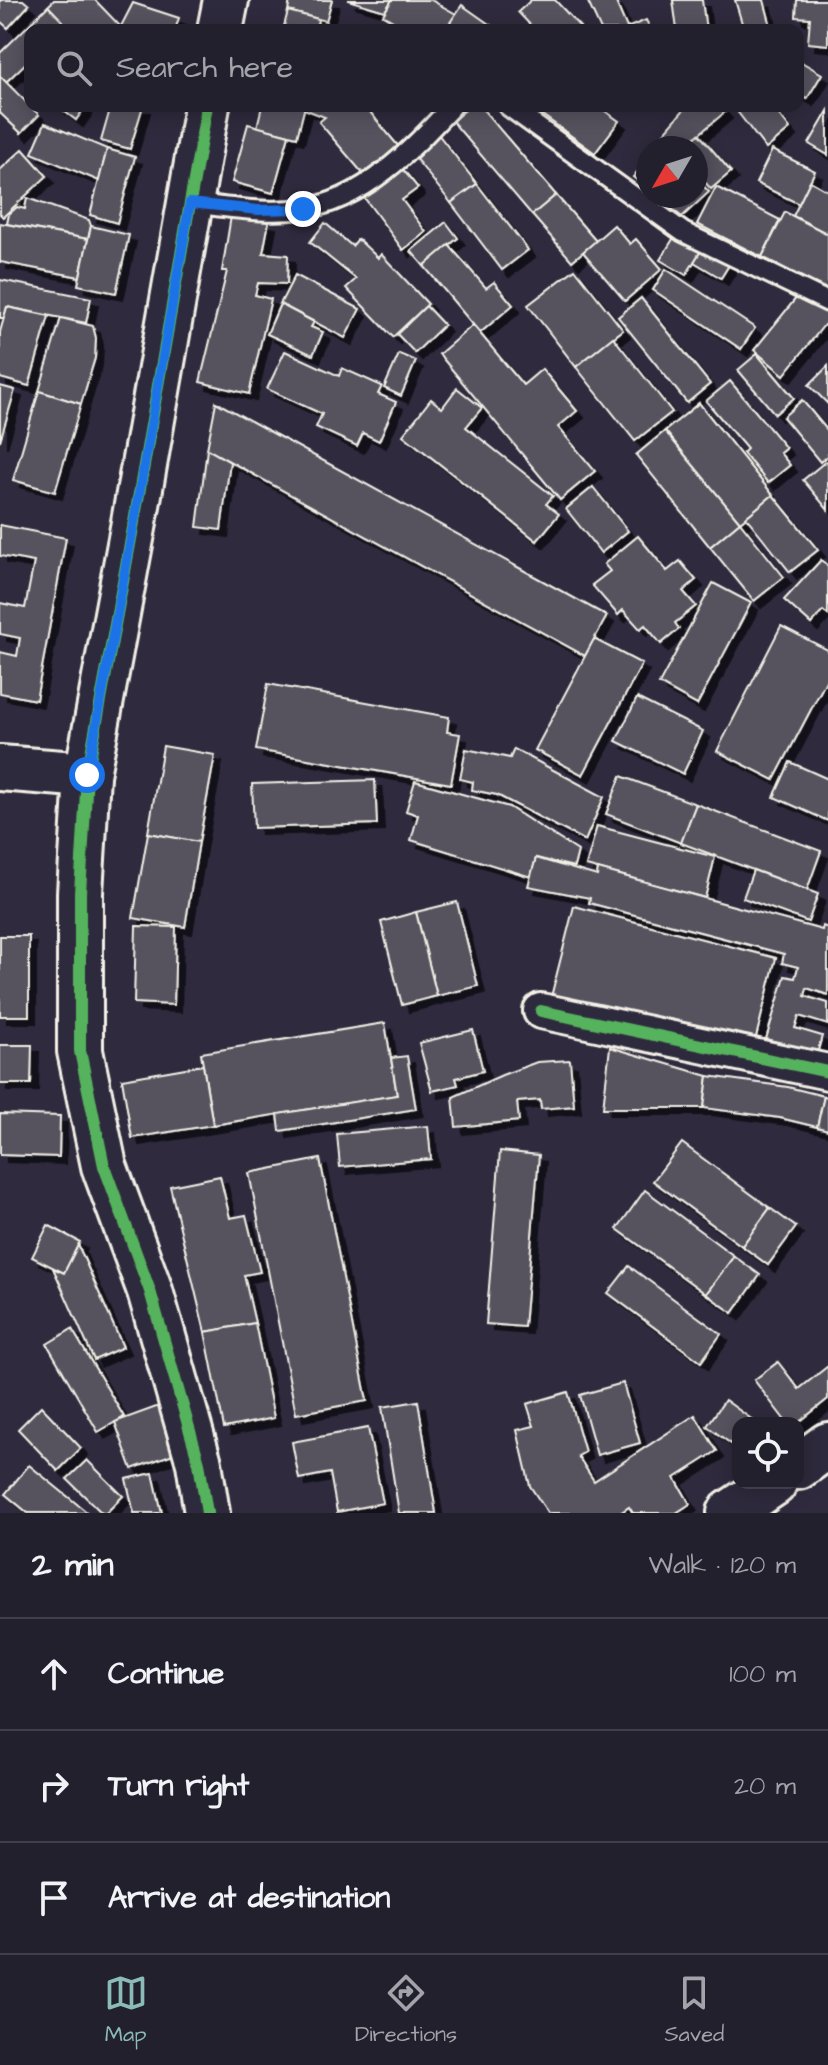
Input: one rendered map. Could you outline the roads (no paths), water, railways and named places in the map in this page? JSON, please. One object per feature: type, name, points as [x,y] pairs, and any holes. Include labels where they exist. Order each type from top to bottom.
[{"type":"street","points":[[221,24],[226,0]]},
{"type":"street","points":[[206,112],[87,775],[80,893],[80,1051],[104,1166],[150,1291],[199,1463],[207,1513]]},
{"type":"street","points":[[0,768],[87,775]]},
{"type":"street","points":[[541,1011],[828,1072]]},
{"type":"street","points":[[804,1463],[828,1445]]},
{"type":"street","points":[[730,1513],[765,1489]]},
{"type":"lane","points":[[190,203],[258,210],[303,209],[331,202],[368,184],[416,144],[446,112]]},
{"type":"lane","points":[[516,112],[683,232],[828,302]]}]
